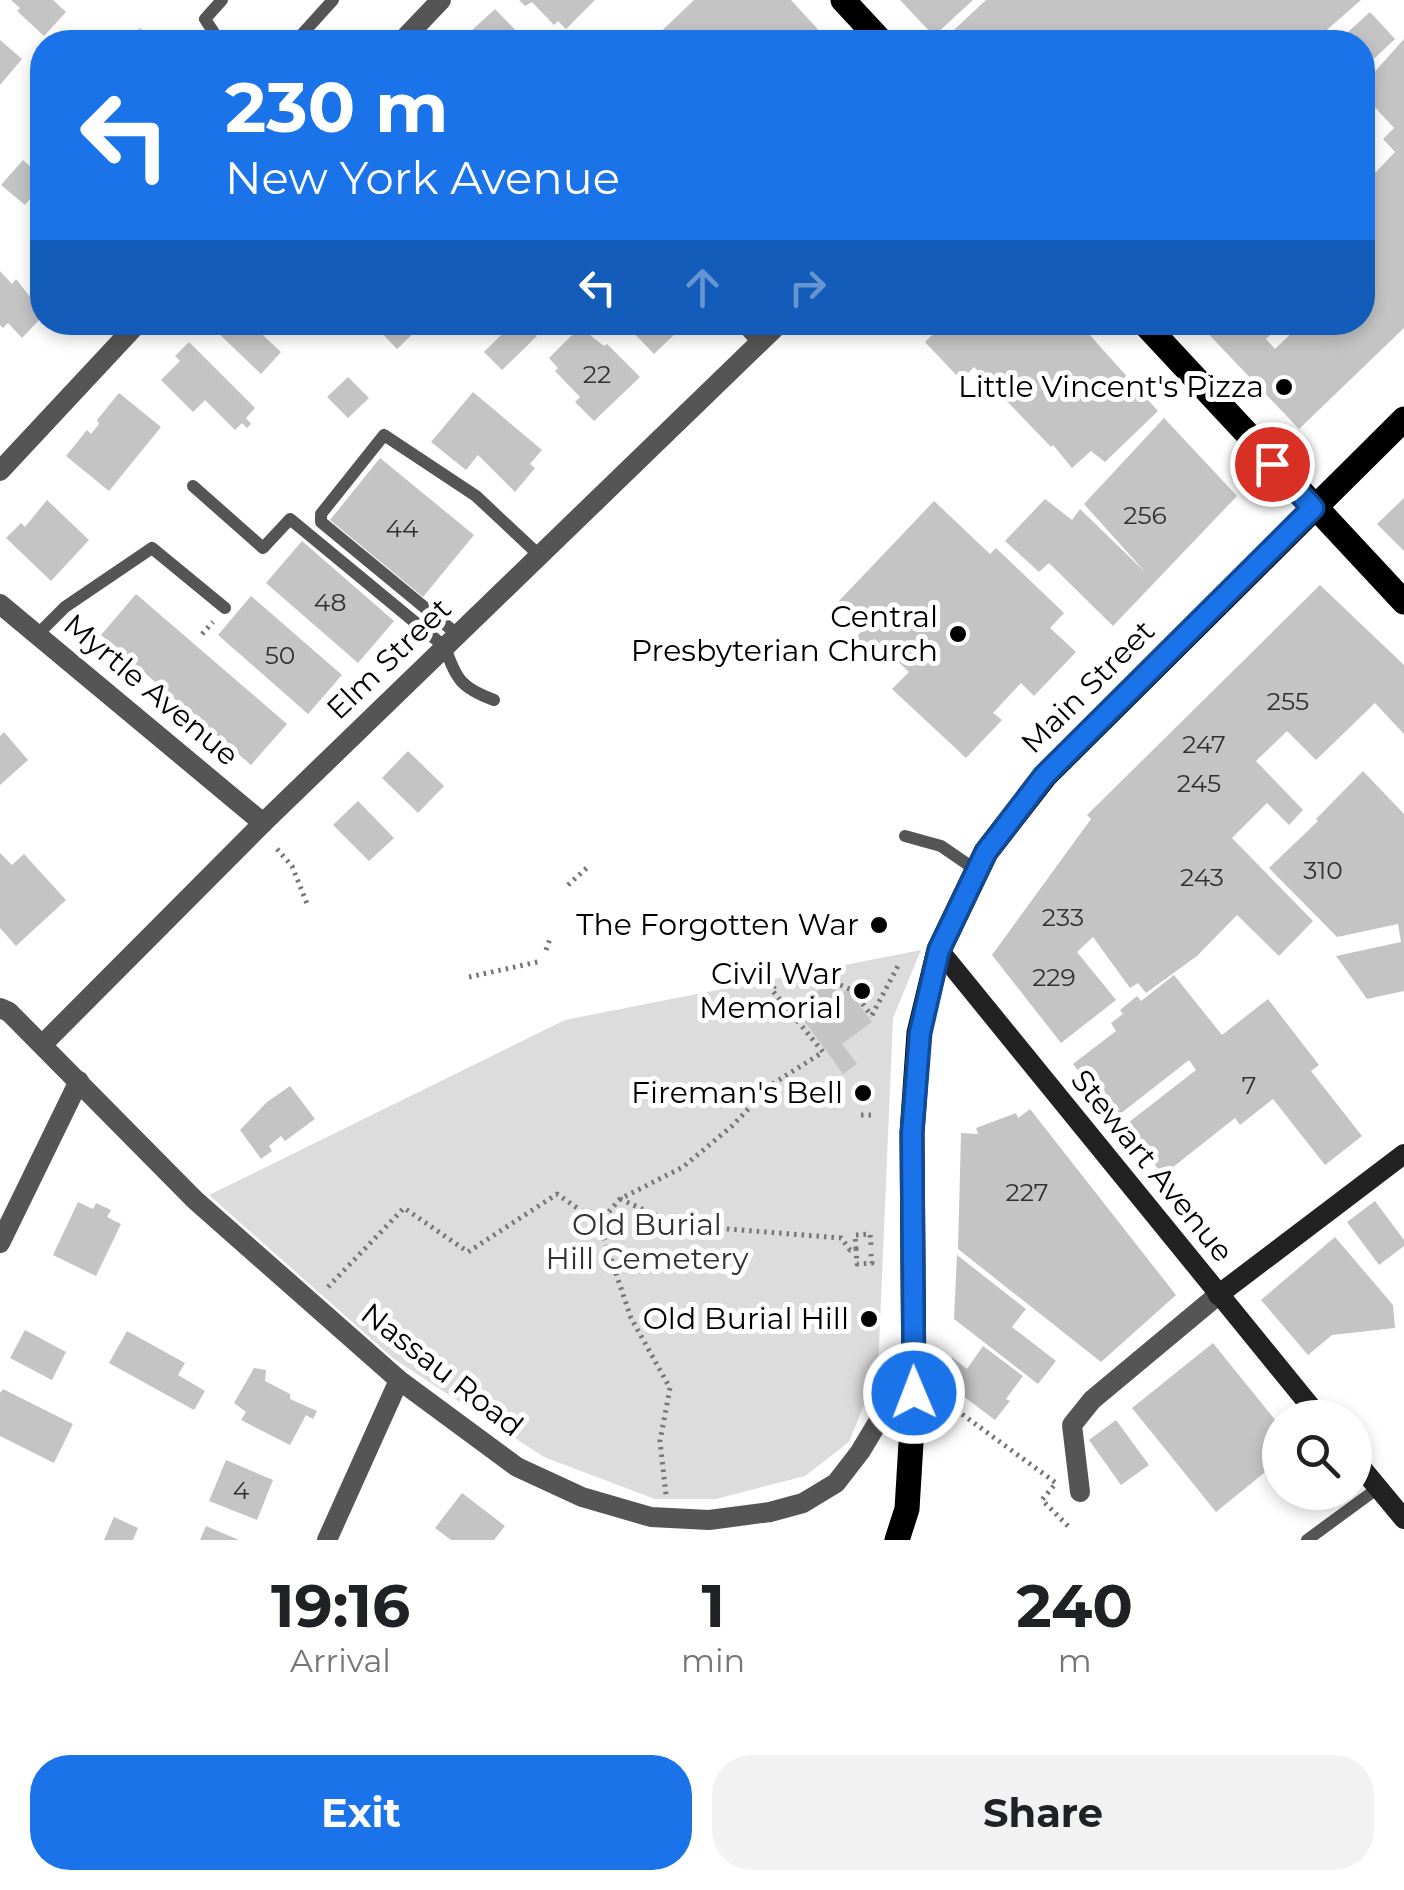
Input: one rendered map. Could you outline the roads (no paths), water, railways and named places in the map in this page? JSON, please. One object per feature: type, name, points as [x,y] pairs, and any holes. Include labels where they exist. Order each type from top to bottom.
[{"type":"main road","points":[[843,0],[871,30]]},
{"type":"main road","points":[[1155,335],[1404,602]]},
{"type":"main road","name":"Main Street","points":[[896,1540],[907,1509],[914,1393],[912,1133],[920,1033],[939,950],[976,870],[1004,826],[1044,776],[1404,419]]},
{"type":"street","points":[[412,30],[441,0]]},
{"type":"street","points":[[0,471],[127,335]]},
{"type":"street","name":"Elm Street","points":[[43,1044],[263,823],[768,335]]},
{"type":"street","name":"Myrtle Avenue","points":[[0,604],[263,823]]},
{"type":"street","name":"Stewart Avenue","points":[[939,950],[1305,1400]]},
{"type":"street","name":"Nassau Road","points":[[0,1008],[43,1044],[195,1200],[399,1380],[517,1467],[582,1497],[650,1518],[710,1520],[803,1503],[836,1483],[881,1417],[914,1393]]},
{"type":"street","points":[[0,1243],[79,1081]]},
{"type":"street","points":[[1080,1492],[1072,1425],[1092,1400],[1218,1295],[1404,1154]]},
{"type":"street","points":[[327,1540],[399,1380]]},
{"type":"street","points":[[1372,1481],[1404,1519]]},
{"type":"lane","points":[[213,30],[206,19],[222,0]]},
{"type":"lane","points":[[307,30],[333,0]]},
{"type":"lane","points":[[751,335],[758,344]]},
{"type":"lane","points":[[494,700],[471,692],[455,676],[451,641],[321,522],[321,514],[384,435],[476,496],[540,556]]},
{"type":"lane","points":[[193,486],[264,548],[290,520],[451,641]]},
{"type":"lane","points":[[37,635],[65,608],[152,548],[225,608]]},
{"type":"lane","points":[[905,836],[941,846],[976,870]]},
{"type":"lane","points":[[1307,1540],[1378,1488]]},
{"type":"place","name":"Little Vincent's Pizza","points":[[1284,387]]},
{"type":"place","name":"Central Presbyterian Church","points":[[958,634]]},
{"type":"place","name":"The Forgotten War","points":[[879,925]]},
{"type":"place","name":"Civil War Memorial","points":[[862,991]]},
{"type":"place","name":"Fireman's Bell","points":[[863,1093]]},
{"type":"place","name":"Old Burial Hill","points":[[869,1319]]},
{"type":"park label","name":"Old Burial Hill Cemetery","points":[[647,1242]]}]
